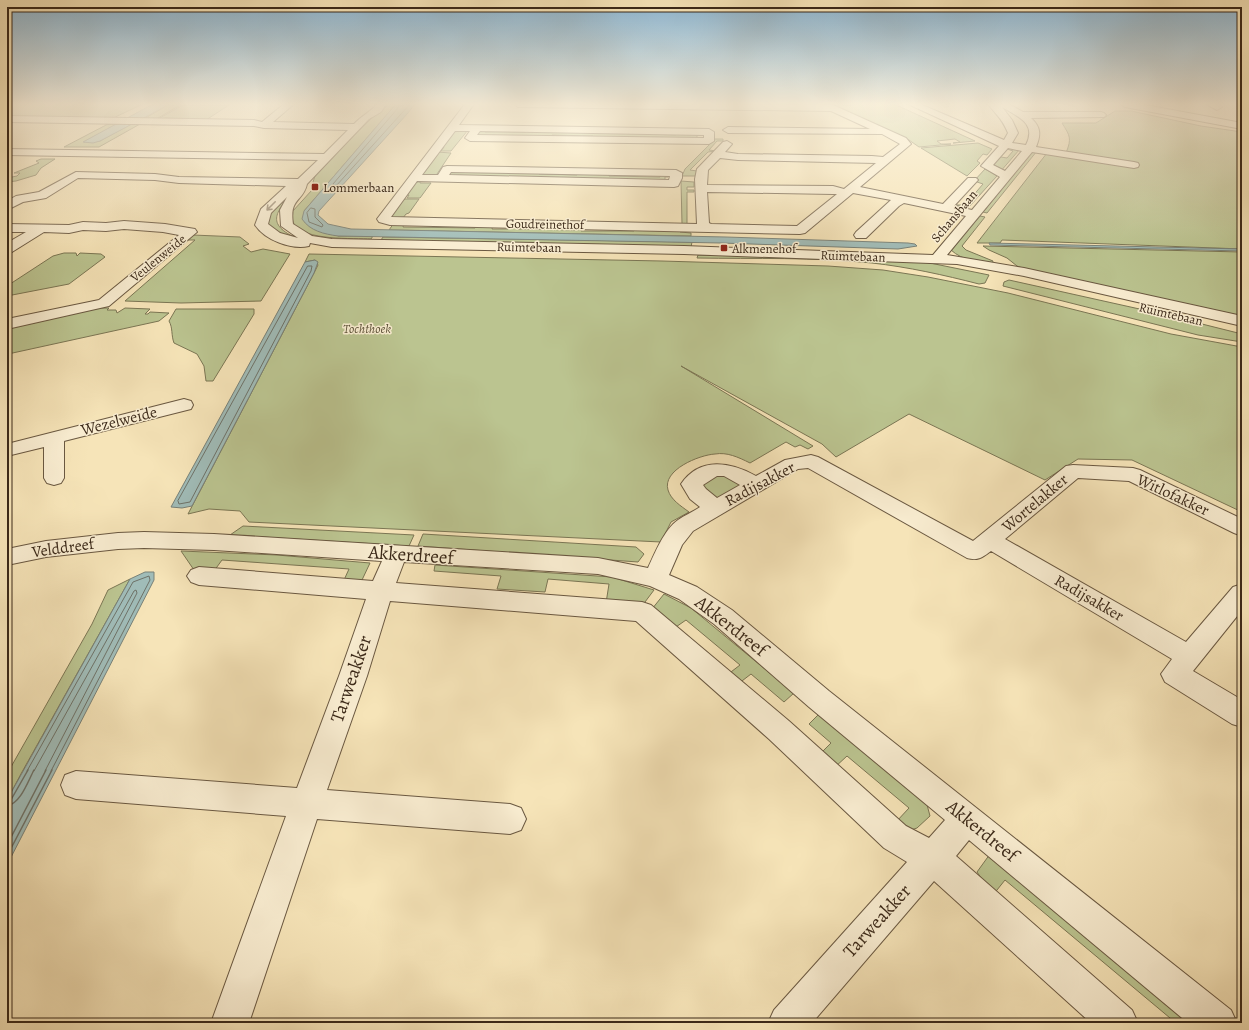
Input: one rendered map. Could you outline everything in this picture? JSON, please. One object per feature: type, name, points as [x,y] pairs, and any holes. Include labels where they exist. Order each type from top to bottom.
[{"type":"street","points":[[11,152],[327,157]]},
{"type":"street","name":"Ruimtebaan","points":[[332,152],[301,183],[301,188],[288,204],[285,216],[287,226],[308,239],[332,243],[684,250],[957,260],[1024,272],[1242,321]]},
{"type":"street","points":[[414,178],[434,152]]},
{"type":"street","name":"Goudreinethof","points":[[414,178],[383,219],[398,221],[708,228],[729,230],[800,230],[897,152]]},
{"type":"street","points":[[999,152],[986,166],[1006,176]]},
{"type":"street","name":"Schansbaan","points":[[937,259],[1027,152]]},
{"type":"street","points":[[1055,152],[1134,165]]},
{"type":"street","points":[[708,228],[703,225],[701,184],[703,169],[717,154],[738,157],[872,159],[886,161]]},
{"type":"street","points":[[7,206],[20,199],[42,195],[76,175],[154,177],[179,180],[301,183]]},
{"type":"street","points":[[414,178],[674,184],[676,178],[701,184],[850,191],[903,199],[974,214]]},
{"type":"street","name":"Schansbaan","points":[[946,208],[972,180]]},
{"type":"street","points":[[301,183],[287,190],[265,212],[261,225],[268,233],[285,240],[332,243]]},
{"type":"street","points":[[862,235],[895,203],[903,199]]},
{"type":"street","name":"Veulenweide","points":[[7,324],[104,303],[190,232],[165,228],[124,225],[39,230]]},
{"type":"street","points":[[7,228],[39,230]]},
{"type":"street","points":[[7,249],[39,230]]},
{"type":"street","name":"Ruimtebaan","points":[[937,259],[980,271],[1242,331]]},
{"type":"street","name":"Wezelweide","points":[[7,450],[184,405]]},
{"type":"street","points":[[54,438],[54,478]]},
{"type":"street","name":"Radijsakker","points":[[656,579],[665,555],[678,532],[685,526],[792,464],[811,461],[982,546],[1182,665],[1242,715]]},
{"type":"street","points":[[716,508],[698,494],[692,484],[700,476],[709,471],[723,469],[736,473],[756,485]]},
{"type":"street","name":"Wortelakker","points":[[982,546],[1073,471],[1101,472]]},
{"type":"street","name":"Witlofakker","points":[[1101,472],[1133,475],[1242,528]]},
{"type":"street","name":"Akkerdreef","points":[[118,541],[144,540],[214,542],[598,566],[656,579],[688,593],[723,617],[819,699],[1218,1023]]},
{"type":"street","name":"Velddreef","points":[[7,557],[46,549],[118,541]]},
{"type":"street","name":"Tarweakker","points":[[230,1023],[306,804],[353,676],[381,590],[396,554]]},
{"type":"street","points":[[199,576],[642,612],[779,730],[895,837],[933,858],[1118,1023]]},
{"type":"street","points":[[1182,665],[1242,593]]},
{"type":"street","points":[[76,785],[510,819]]},
{"type":"street","name":"Tarweakker","points":[[787,1023],[967,819]]},
{"type":"green space","points":[[336,152],[355,152],[304,211],[338,236],[373,236],[371,239],[330,238],[318,236],[299,229],[294,224],[292,212],[312,190],[317,188],[314,188],[315,185],[313,182],[315,176],[328,163],[326,162]]},
{"type":"green space","points":[[437,152],[451,153],[435,177],[419,177]]},
{"type":"green space","points":[[702,152],[708,152],[690,170],[697,171],[696,176],[682,176],[685,169]]},
{"type":"green space","points":[[928,152],[989,152],[987,155],[983,154],[977,161],[980,163],[967,176]]},
{"type":"green space","points":[[1012,152],[1017,152],[1000,172],[991,167],[1001,157],[1007,158]]},
{"type":"green space","points":[[1032,152],[1036,152],[987,213],[983,212]]},
{"type":"green space","points":[[1242,152],[1242,249],[1002,240],[1000,243],[977,243],[1047,153]]},
{"type":"green space","points":[[41,159],[55,159],[41,168],[36,175],[7,182],[7,178],[17,176],[20,173],[14,173],[39,163],[36,161]]},
{"type":"green space","points":[[985,169],[997,176],[968,208],[956,205],[965,205],[983,184],[974,181]]},
{"type":"green space","points":[[450,172],[540,172],[539,174],[577,175],[577,173],[609,173],[609,176],[660,177],[660,174],[668,175],[668,177],[665,177],[665,180],[669,180],[667,181],[448,177]]},
{"type":"green space","points":[[420,181],[420,183],[431,183],[420,198],[407,198],[409,195],[405,195],[415,183]]},
{"type":"green space","points":[[681,181],[694,182],[694,187],[687,187],[687,190],[694,190],[694,192],[687,192],[687,224],[682,224]]},
{"type":"green space","points":[[295,187],[277,215],[279,227],[296,238],[293,240],[268,228],[267,213]]},
{"type":"green space","points":[[402,199],[419,199],[409,213],[403,218],[394,218],[390,214]]},
{"type":"green space","points":[[980,216],[985,217],[962,246],[966,250],[993,261],[992,264],[965,258],[951,250]]},
{"type":"green space","points":[[394,223],[404,223],[403,227],[475,228],[477,225],[493,225],[492,229],[508,229],[509,226],[519,226],[518,229],[575,230],[576,227],[581,227],[581,231],[634,231],[634,228],[680,229],[680,232],[691,233],[691,236],[389,230]]},
{"type":"green space","points":[[193,235],[240,237],[249,244],[243,246],[251,252],[263,249],[290,254],[261,301],[181,303],[125,301],[195,240],[188,240]]},
{"type":"green space","points":[[383,237],[692,242],[691,247],[381,240]]},
{"type":"green space","points":[[983,246],[1242,252],[1242,316],[1025,269],[1017,266],[1007,258]]},
{"type":"green space","points":[[64,253],[76,253],[77,256],[80,253],[101,254],[105,257],[69,284],[7,296],[7,286],[53,256]]},
{"type":"green space","name":"Tochthoek","points":[[309,254],[662,261],[828,266],[883,270],[928,277],[1008,293],[1171,334],[1242,347],[1242,512],[1132,460],[1078,459],[1045,480],[909,414],[836,457],[822,444],[681,366],[813,446],[808,449],[800,445],[795,447],[786,442],[750,463],[732,456],[719,454],[700,457],[683,465],[671,476],[668,483],[668,490],[669,494],[674,500],[689,512],[671,522],[661,542],[249,522],[240,511],[209,509],[188,514],[318,265],[315,260],[305,262]]},
{"type":"green space","points":[[698,255],[831,257],[925,262],[989,275],[985,283],[979,284],[953,277],[872,263],[806,259],[697,258]]},
{"type":"green space","points":[[1009,280],[1162,314],[1242,334],[1242,342],[1198,335],[1003,286],[1004,282]]},
{"type":"green space","points":[[99,308],[109,308],[107,310],[116,310],[117,313],[125,308],[150,309],[145,314],[150,312],[169,313],[159,321],[8,354],[7,329]]},
{"type":"green space","points":[[176,309],[254,309],[254,314],[213,381],[206,381],[204,366],[197,354],[174,343],[169,321]]},
{"type":"green space","points":[[723,474],[745,487],[720,501],[703,489],[703,486],[710,478]]},
{"type":"green space","points":[[243,526],[414,535],[409,546],[230,535]]},
{"type":"green space","points":[[423,534],[636,547],[644,554],[638,562],[418,546]]},
{"type":"green space","points":[[181,551],[277,555],[370,563],[362,580],[344,580],[349,569],[222,560],[214,571],[194,570]]},
{"type":"green space","points":[[435,565],[612,577],[654,590],[642,606],[606,603],[609,584],[548,579],[545,592],[497,589],[501,576],[434,571]]},
{"type":"green space","points":[[130,579],[7,800],[7,774],[92,624],[108,590]]},
{"type":"green space","points":[[664,594],[691,608],[794,693],[784,702],[751,674],[738,684],[727,675],[740,665],[686,620],[673,629],[652,609]]},
{"type":"green space","points":[[820,713],[926,801],[930,816],[917,828],[908,831],[896,822],[909,808],[847,756],[834,768],[819,755],[831,743],[809,724]]},
{"type":"green space","points":[[990,854],[1190,1023],[1176,1023],[1005,880],[993,895],[977,872]]},
{"type":"water","points":[[355,152],[373,152],[319,211],[318,215],[328,224],[351,229],[726,237],[908,243],[915,244],[917,246],[898,249],[721,243],[338,236],[313,229],[302,219],[304,211]]},
{"type":"water","points":[[989,243],[1242,249],[1242,251],[990,245]]},
{"type":"water","points":[[315,260],[318,262],[314,273],[192,506],[182,508],[171,507],[305,262]]},
{"type":"water","points":[[145,572],[154,572],[154,580],[7,865],[7,800],[130,579]]},
{"type":"place","name":"Lommerbaan","points":[[315,187]]},
{"type":"place","name":"Alkmenehof","points":[[724,248]]}]
